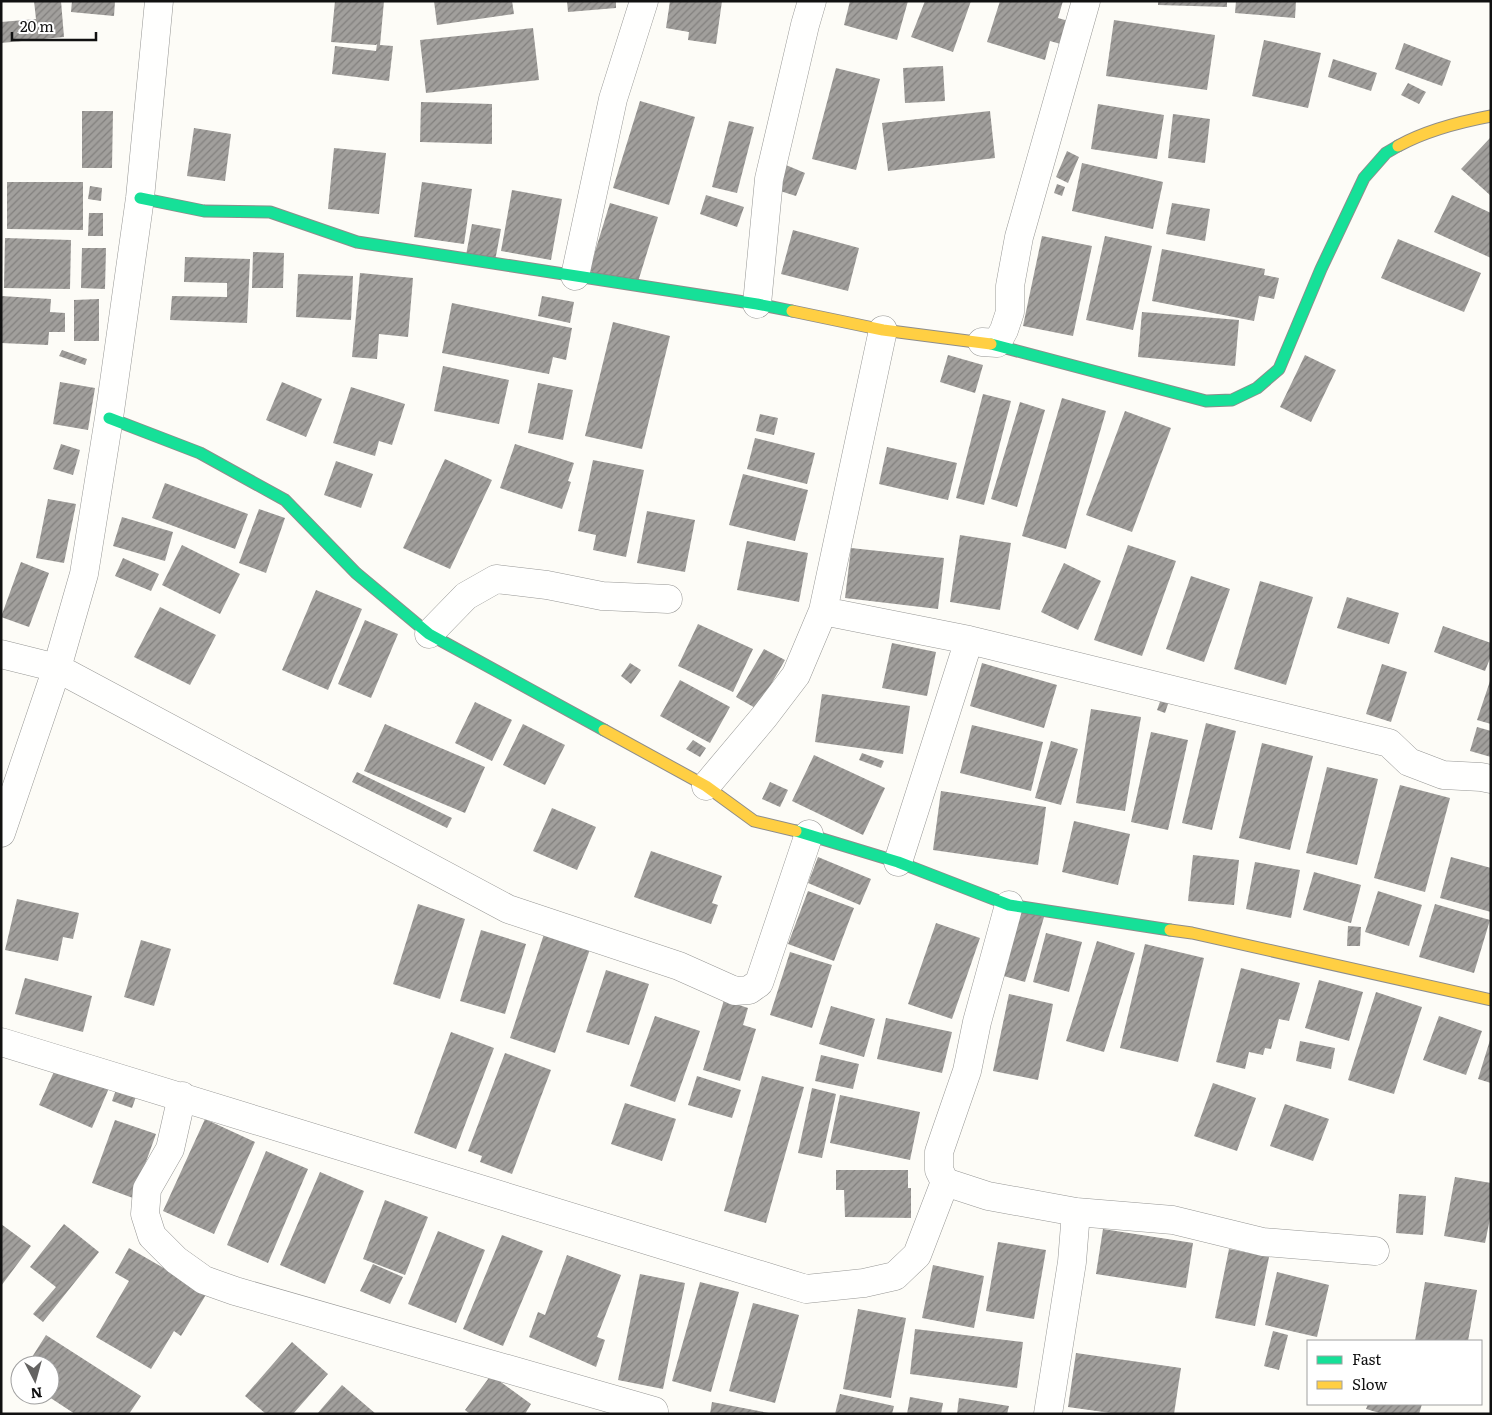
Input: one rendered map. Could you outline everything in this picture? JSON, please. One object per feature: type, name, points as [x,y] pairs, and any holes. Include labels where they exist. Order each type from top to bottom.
[{"type":"street","points":[[1,833],[57,668],[84,574],[140,198],[159,1]]},
{"type":"street","points":[[575,276],[612,99],[644,1]]},
{"type":"street","points":[[757,304],[769,179],[812,1]]},
{"type":"street","points":[[140,198],[204,211],[270,212],[357,242],[757,304],[882,330],[996,343],[1004,330],[1010,312],[1010,286],[1019,237],[1086,1]]},
{"type":"street","points":[[982,342],[1206,401],[1232,400],[1257,388],[1279,369],[1321,269],[1364,178],[1380,159],[1386,153],[1409,140],[1454,124],[1491,116]]},
{"type":"street","points":[[706,786],[764,717],[796,675],[823,611],[882,330]]},
{"type":"street","points":[[108,418],[200,453],[285,500],[356,574],[429,634],[706,786],[754,821],[808,834],[898,862],[1009,905],[1192,933],[1491,1000]]},
{"type":"street","points":[[429,634],[466,596],[496,579],[547,585],[602,596],[668,598]]},
{"type":"street","points":[[823,611],[969,640],[1389,743],[1409,762],[1443,775],[1491,779]]},
{"type":"street","points":[[898,862],[969,640]]},
{"type":"street","points":[[1,654],[57,668],[508,909],[678,966],[735,991],[748,990],[759,983],[808,834]]},
{"type":"street","points":[[1009,905],[977,1022],[967,1071],[939,1152],[939,1170],[945,1182],[988,1196],[1076,1212],[1172,1220],[1263,1242],[1375,1251]]},
{"type":"street","points":[[1,1042],[806,1289],[864,1283],[894,1276],[917,1255],[945,1182]]},
{"type":"street","points":[[182,1096],[170,1149],[147,1189],[145,1214],[152,1236],[176,1260],[204,1280],[235,1291],[654,1411]]},
{"type":"street","points":[[1048,1414],[1072,1262],[1076,1212]]},
{"type":"building","points":[[34,1],[61,1],[64,37],[1,43],[1,22],[36,19]]},
{"type":"building","points":[[72,1],[115,1],[114,16],[71,12]]},
{"type":"building","points":[[335,1],[384,1],[380,45],[393,46],[389,81],[332,74],[335,46],[376,51],[377,44],[331,42]]},
{"type":"building","points":[[434,1],[512,1],[514,14],[437,25]]},
{"type":"building","points":[[567,1],[616,1],[616,8],[568,12]]},
{"type":"building","points":[[670,1],[722,1],[716,44],[688,40],[689,32],[666,28]]},
{"type":"building","points":[[850,1],[908,1],[897,40],[844,25]]},
{"type":"building","points":[[925,1],[971,1],[953,52],[911,37]]},
{"type":"building","points":[[1000,1],[1063,1],[1058,18],[1072,22],[1064,45],[1050,41],[1045,60],[987,42]]},
{"type":"building","points":[[1158,1],[1227,1],[1227,7],[1158,5]]},
{"type":"building","points":[[1236,1],[1296,1],[1295,18],[1235,13]]},
{"type":"building","points":[[1114,20],[1215,35],[1207,90],[1106,76]]},
{"type":"building","points":[[533,28],[539,80],[426,93],[420,40]]},
{"type":"building","points":[[1264,40],[1321,53],[1308,108],[1252,96]]},
{"type":"building","points":[[1404,43],[1451,61],[1442,86],[1395,69]]},
{"type":"building","points":[[1333,59],[1377,73],[1371,91],[1328,77]]},
{"type":"building","points":[[943,66],[945,101],[905,103],[903,68]]},
{"type":"building","points":[[836,68],[880,79],[856,170],[812,159]]},
{"type":"building","points":[[1408,83],[1426,92],[1419,104],[1401,95]]},
{"type":"building","points":[[640,101],[695,117],[669,205],[613,188]]},
{"type":"building","points":[[421,102],[492,104],[492,144],[420,142]]},
{"type":"building","points":[[1098,104],[1164,115],[1157,159],[1091,149]]},
{"type":"building","points":[[82,111],[113,111],[112,168],[82,168]]},
{"type":"building","points":[[990,111],[995,158],[888,171],[882,123]]},
{"type":"building","points":[[1173,114],[1210,119],[1205,163],[1168,158]]},
{"type":"building","points":[[729,121],[754,127],[737,193],[712,187]]},
{"type":"building","points":[[194,128],[231,134],[225,181],[187,176]]},
{"type":"building","points":[[1491,137],[1491,196],[1461,169]]},
{"type":"building","points":[[334,148],[386,153],[379,214],[328,209]]},
{"type":"building","points":[[1067,151],[1079,157],[1068,183],[1056,177]]},
{"type":"building","points":[[1082,163],[1163,182],[1153,229],[1072,211]]},
{"type":"building","points":[[786,165],[805,173],[796,196],[777,190]]},
{"type":"building","points":[[7,182],[83,182],[83,230],[7,229]]},
{"type":"building","points":[[422,182],[472,189],[464,244],[414,237]]},
{"type":"building","points":[[1057,184],[1065,187],[1062,196],[1054,193]]},
{"type":"building","points":[[90,186],[102,188],[101,201],[88,199]]},
{"type":"building","points":[[512,190],[562,199],[551,260],[501,251]]},
{"type":"building","points":[[706,195],[744,207],[737,227],[700,214]]},
{"type":"building","points":[[1452,195],[1491,213],[1491,258],[1434,232]]},
{"type":"building","points":[[610,203],[658,217],[637,285],[589,271]]},
{"type":"building","points":[[1172,203],[1210,209],[1205,241],[1166,234]]},
{"type":"building","points":[[89,213],[103,213],[103,236],[88,236]]},
{"type":"building","points":[[472,224],[501,229],[495,261],[466,255]]},
{"type":"building","points":[[793,230],[859,248],[848,291],[781,274]]},
{"type":"building","points":[[1042,236],[1092,246],[1073,336],[1023,326]]},
{"type":"building","points":[[1105,236],[1152,246],[1133,330],[1086,320]]},
{"type":"building","points":[[5,238],[71,240],[70,289],[4,288]]},
{"type":"building","points":[[1398,239],[1481,273],[1464,312],[1381,278]]},
{"type":"building","points":[[82,248],[106,248],[105,289],[81,288]]},
{"type":"building","points":[[1162,249],[1265,269],[1264,275],[1279,278],[1274,299],[1259,296],[1254,321],[1152,301]]},
{"type":"building","points":[[253,252],[284,253],[283,288],[252,288]]},
{"type":"building","points":[[185,257],[250,259],[247,323],[170,320],[172,296],[227,297],[227,283],[184,282]]},
{"type":"building","points":[[360,273],[413,278],[408,337],[379,334],[377,359],[352,357]]},
{"type":"building","points":[[298,274],[353,276],[351,320],[296,317]]},
{"type":"building","points":[[1,296],[51,299],[50,312],[65,313],[65,332],[49,332],[48,345],[1,343]]},
{"type":"building","points":[[542,296],[574,302],[570,323],[538,316]]},
{"type":"building","points":[[99,299],[99,341],[74,341],[74,300]]},
{"type":"building","points":[[452,303],[572,328],[566,360],[553,357],[549,374],[442,353]]},
{"type":"building","points":[[1142,312],[1239,320],[1235,366],[1138,357]]},
{"type":"building","points":[[613,322],[670,336],[642,449],[585,436]]},
{"type":"building","points":[[62,350],[87,359],[85,365],[59,356]]},
{"type":"building","points":[[948,355],[983,365],[975,393],[940,382]]},
{"type":"building","points":[[1305,355],[1336,370],[1311,422],[1280,407]]},
{"type":"building","points":[[443,366],[509,380],[499,424],[434,411]]},
{"type":"building","points":[[60,382],[95,388],[88,430],[53,424]]},
{"type":"building","points":[[282,382],[322,399],[306,437],[266,420]]},
{"type":"building","points":[[538,383],[573,390],[563,440],[528,433]]},
{"type":"building","points":[[351,387],[405,404],[392,445],[379,441],[375,456],[333,443]]},
{"type":"building","points":[[983,394],[1011,401],[984,505],[956,498]]},
{"type":"building","points":[[1062,398],[1106,411],[1066,549],[1022,536]]},
{"type":"building","points":[[1020,402],[1045,410],[1017,507],[991,499]]},
{"type":"building","points":[[1125,411],[1171,428],[1132,532],[1086,515]]},
{"type":"building","points":[[760,414],[778,418],[774,435],[756,431]]},
{"type":"building","points":[[755,438],[815,453],[807,484],[747,469]]},
{"type":"building","points":[[61,444],[80,450],[73,475],[53,469]]},
{"type":"building","points":[[515,444],[574,463],[568,481],[571,482],[562,509],[500,488]]},
{"type":"building","points":[[887,447],[957,463],[948,500],[879,484]]},
{"type":"building","points":[[445,459],[492,480],[450,569],[403,548]]},
{"type":"building","points":[[593,460],[644,470],[626,557],[593,550],[596,535],[578,531]]},
{"type":"building","points":[[336,461],[373,474],[361,508],[324,495]]},
{"type":"building","points":[[743,474],[808,490],[795,541],[729,525]]},
{"type":"building","points":[[165,483],[248,514],[235,549],[152,518]]},
{"type":"building","points":[[48,499],[76,504],[64,563],[36,558]]},
{"type":"building","points":[[259,509],[285,518],[266,573],[239,563]]},
{"type":"building","points":[[647,511],[695,520],[685,572],[637,563]]},
{"type":"building","points":[[122,517],[173,532],[165,561],[113,546]]},
{"type":"building","points":[[960,535],[1011,543],[1000,610],[950,602]]},
{"type":"building","points":[[747,541],[808,553],[799,602],[737,590]]},
{"type":"building","points":[[182,545],[240,574],[220,614],[162,585]]},
{"type":"building","points":[[1128,545],[1176,561],[1142,656],[1094,640]]},
{"type":"building","points":[[851,548],[944,558],[938,609],[845,598]]},
{"type":"building","points":[[123,558],[159,574],[151,591],[115,576]]},
{"type":"building","points":[[21,562],[49,573],[29,627],[1,617]]},
{"type":"building","points":[[1064,563],[1101,581],[1078,630],[1041,612]]},
{"type":"building","points":[[1191,576],[1230,589],[1204,662],[1166,649]]},
{"type":"building","points":[[1260,581],[1313,597],[1286,685],[1234,669]]},
{"type":"building","points":[[316,590],[362,609],[328,690],[282,670]]},
{"type":"building","points":[[1347,597],[1399,613],[1389,644],[1337,628]]},
{"type":"building","points":[[160,607],[216,635],[190,685],[134,657]]},
{"type":"building","points":[[365,620],[398,634],[371,698],[338,684]]},
{"type":"building","points":[[698,624],[753,649],[733,692],[678,666]]},
{"type":"building","points":[[1443,626],[1491,643],[1491,656],[1485,671],[1434,652]]},
{"type":"building","points":[[892,643],[936,652],[927,696],[882,688]]},
{"type":"building","points":[[764,649],[785,660],[757,709],[736,697]]},
{"type":"building","points":[[630,663],[641,670],[631,684],[621,676]]},
{"type":"building","points":[[982,663],[1057,685],[1044,728],[970,706]]},
{"type":"building","points":[[1382,664],[1407,672],[1391,722],[1366,714]]},
{"type":"building","points":[[680,680],[730,707],[710,743],[660,716]]},
{"type":"building","points":[[1491,681],[1491,724],[1477,720]]},
{"type":"building","points":[[822,694],[910,706],[903,754],[815,742]]},
{"type":"building","points":[[1161,699],[1169,701],[1165,713],[1157,710]]},
{"type":"building","points":[[475,702],[512,720],[492,761],[455,743]]},
{"type":"building","points":[[1091,709],[1141,717],[1125,811],[1076,803]]},
{"type":"building","points":[[1206,723],[1236,731],[1212,830],[1182,823]]},
{"type":"building","points":[[385,724],[485,767],[465,813],[364,771]]},
{"type":"building","points":[[523,724],[565,745],[545,785],[503,765]]},
{"type":"building","points":[[972,725],[1043,742],[1031,791],[960,773]]},
{"type":"building","points":[[1477,727],[1491,731],[1491,757],[1470,751]]},
{"type":"building","points":[[1151,732],[1188,740],[1168,830],[1131,822]]},
{"type":"building","points":[[693,740],[706,748],[700,757],[686,749]]},
{"type":"building","points":[[1051,741],[1078,749],[1061,805],[1035,798]]},
{"type":"building","points":[[1262,743],[1313,756],[1290,850],[1239,838]]},
{"type":"building","points":[[862,753],[884,761],[881,768],[859,760]]},
{"type":"building","points":[[814,755],[885,788],[863,835],[792,801]]},
{"type":"building","points":[[1327,767],[1378,779],[1357,865],[1306,853]]},
{"type":"building","points":[[357,772],[452,818],[447,828],[352,782]]},
{"type":"building","points":[[770,782],[788,790],[780,807],[762,799]]},
{"type":"building","points":[[1400,785],[1450,798],[1425,892],[1374,878]]},
{"type":"building","points":[[941,791],[1046,807],[1038,865],[933,850]]},
{"type":"building","points":[[552,808],[596,827],[577,870],[533,851]]},
{"type":"building","points":[[1074,821],[1130,834],[1118,885],[1062,872]]},
{"type":"building","points":[[651,851],[722,876],[712,903],[718,905],[711,924],[634,897]]},
{"type":"building","points":[[1193,855],[1239,860],[1234,905],[1188,901]]},
{"type":"building","points":[[818,857],[871,879],[860,905],[808,883]]},
{"type":"building","points":[[1451,857],[1491,868],[1491,912],[1440,898]]},
{"type":"building","points":[[1255,862],[1300,870],[1291,918],[1246,909]]},
{"type":"building","points":[[1314,872],[1361,885],[1351,923],[1303,910]]},
{"type":"building","points":[[808,891],[854,908],[834,961],[788,944]]},
{"type":"building","points":[[1378,891],[1422,905],[1409,946],[1365,932]]},
{"type":"building","points":[[17,899],[79,913],[73,939],[63,937],[58,961],[5,950]]},
{"type":"building","points":[[418,904],[465,919],[440,999],[393,984]]},
{"type":"building","points":[[1435,904],[1490,920],[1474,973],[1419,957]]},
{"type":"building","points":[[1019,910],[1044,917],[1025,982],[1000,975]]},
{"type":"building","points":[[936,923],[980,938],[952,1019],[908,1004]]},
{"type":"building","points":[[1348,926],[1361,927],[1360,946],[1347,946]]},
{"type":"building","points":[[481,930],[526,944],[505,1014],[460,1001]]},
{"type":"building","points":[[1046,933],[1082,942],[1069,992],[1033,982]]},
{"type":"building","points":[[544,934],[590,949],[555,1053],[510,1038]]},
{"type":"building","points":[[141,940],[171,949],[154,1006],[124,997]]},
{"type":"building","points":[[1097,941],[1135,953],[1104,1052],[1066,1041]]},
{"type":"building","points":[[1145,944],[1204,958],[1178,1062],[1120,1048]]},
{"type":"building","points":[[790,952],[832,965],[812,1028],[770,1015]]},
{"type":"building","points":[[1241,968],[1300,983],[1289,1021],[1279,1019],[1271,1049],[1265,1048],[1263,1055],[1249,1052],[1245,1069],[1216,1062]]},
{"type":"building","points":[[606,970],[649,984],[629,1045],[586,1032]]},
{"type":"building","points":[[25,978],[92,996],[83,1032],[15,1014]]},
{"type":"building","points":[[1319,980],[1363,992],[1349,1041],[1305,1028]]},
{"type":"building","points":[[1376,992],[1422,1007],[1394,1094],[1348,1080]]},
{"type":"building","points":[[1009,994],[1053,1004],[1038,1080],[993,1071]]},
{"type":"building","points":[[724,1000],[748,1008],[743,1025],[756,1029],[740,1081],[703,1070]]},
{"type":"building","points":[[831,1006],[875,1019],[864,1057],[819,1044]]},
{"type":"building","points":[[655,1016],[700,1031],[675,1102],[630,1086]]},
{"type":"building","points":[[1439,1016],[1482,1031],[1466,1075],[1423,1060]]},
{"type":"building","points":[[886,1018],[952,1032],[942,1073],[877,1059]]},
{"type":"building","points":[[451,1032],[494,1048],[456,1149],[414,1133]]},
{"type":"building","points":[[1491,1040],[1491,1083],[1478,1079]]},
{"type":"building","points":[[1300,1041],[1335,1048],[1331,1069],[1296,1061]]},
{"type":"building","points":[[505,1053],[551,1070],[512,1174],[480,1162],[482,1156],[468,1151]]},
{"type":"building","points":[[821,1055],[859,1064],[853,1089],[815,1081]]},
{"type":"building","points":[[57,1065],[109,1088],[92,1128],[39,1105]]},
{"type":"building","points":[[697,1076],[741,1090],[732,1118],[688,1105]]},
{"type":"building","points":[[762,1076],[804,1087],[766,1223],[724,1211]]},
{"type":"building","points":[[1213,1083],[1256,1098],[1237,1151],[1194,1136]]},
{"type":"building","points":[[118,1084],[138,1091],[132,1108],[112,1101]]},
{"type":"building","points":[[812,1088],[836,1094],[822,1158],[798,1153]]},
{"type":"building","points":[[840,1095],[920,1112],[910,1160],[830,1143]]},
{"type":"building","points":[[625,1103],[676,1119],[662,1161],[611,1144]]},
{"type":"building","points":[[1285,1104],[1329,1119],[1313,1161],[1270,1146]]},
{"type":"building","points":[[205,1119],[255,1142],[214,1234],[163,1211]]},
{"type":"building","points":[[115,1120],[156,1134],[133,1198],[92,1183]]},
{"type":"building","points":[[266,1151],[308,1169],[268,1263],[227,1245]]},
{"type":"building","points":[[836,1170],[908,1170],[908,1188],[911,1188],[911,1218],[845,1217],[844,1190],[836,1190]]},
{"type":"building","points":[[320,1172],[364,1191],[325,1284],[280,1265]]},
{"type":"building","points":[[1455,1177],[1491,1183],[1491,1214],[1485,1243],[1444,1236]]},
{"type":"building","points":[[1399,1194],[1426,1196],[1423,1235],[1396,1233]]},
{"type":"building","points":[[385,1200],[428,1217],[405,1275],[363,1259]]},
{"type":"building","points":[[1,1224],[31,1246],[1,1286]]},
{"type":"building","points":[[64,1224],[99,1252],[43,1322],[33,1314],[56,1287],[30,1267]]},
{"type":"building","points":[[1103,1229],[1193,1243],[1186,1288],[1096,1274]]},
{"type":"building","points":[[438,1231],[485,1250],[456,1323],[408,1304]]},
{"type":"building","points":[[502,1235],[543,1251],[503,1346],[463,1329]]},
{"type":"building","points":[[998,1242],[1046,1250],[1034,1319],[986,1311]]},
{"type":"building","points":[[129,1248],[207,1293],[181,1336],[174,1331],[151,1369],[96,1337],[129,1281],[115,1273]]},
{"type":"building","points":[[1229,1249],[1269,1257],[1255,1326],[1215,1318]]},
{"type":"building","points":[[567,1255],[621,1275],[597,1337],[605,1340],[596,1367],[529,1337],[538,1312],[545,1315]]},
{"type":"building","points":[[373,1264],[403,1277],[390,1304],[360,1291]]},
{"type":"building","points":[[933,1265],[984,1276],[974,1328],[922,1318]]},
{"type":"building","points":[[1277,1272],[1329,1285],[1317,1337],[1265,1325]]},
{"type":"building","points":[[640,1274],[685,1283],[663,1389],[618,1380]]},
{"type":"building","points":[[700,1282],[739,1292],[711,1392],[672,1381]]},
{"type":"building","points":[[1425,1282],[1477,1290],[1468,1340],[1415,1340]]},
{"type":"building","points":[[753,1303],[799,1315],[775,1403],[729,1391]]},
{"type":"building","points":[[858,1309],[906,1318],[891,1398],[843,1389]]},
{"type":"building","points":[[915,1329],[1023,1342],[1017,1388],[910,1374]]},
{"type":"building","points":[[1273,1331],[1288,1335],[1279,1370],[1264,1366]]},
{"type":"building","points":[[46,1335],[141,1396],[129,1414],[75,1414],[60,1404],[60,1355],[33,1355]]},
{"type":"building","points":[[292,1342],[328,1374],[293,1414],[266,1414],[245,1396]]},
{"type":"building","points":[[1076,1353],[1181,1368],[1174,1414],[1118,1414],[1068,1407]]},
{"type":"building","points":[[491,1375],[531,1404],[525,1414],[470,1414],[465,1410]]},
{"type":"building","points":[[342,1385],[376,1414],[317,1414]]},
{"type":"building","points":[[840,1394],[894,1406],[892,1414],[835,1414]]},
{"type":"building","points":[[910,1397],[943,1403],[941,1414],[907,1414]]},
{"type":"building","points":[[959,1398],[1009,1406],[1007,1414],[957,1414]]},
{"type":"building","points":[[712,1402],[769,1413],[769,1414],[710,1414]]},
{"type":"building","points":[[1368,1405],[1422,1405],[1419,1414],[1383,1414],[1366,1409]]},
{"type":"traffic: fast","points":[[991,344],[1206,401],[1232,400],[1257,388],[1279,369],[1321,269],[1364,178],[1386,153],[1398,146]]},
{"type":"traffic: fast","points":[[140,198],[204,211],[270,212],[357,242],[792,311]]},
{"type":"traffic: fast","points":[[109,418],[200,453],[285,500],[356,573],[429,634],[604,730]]},
{"type":"traffic: fast","points":[[796,831],[898,862],[1009,905],[1170,930]]},
{"type":"traffic: slow","points":[[1398,146],[1420,135],[1443,127],[1491,116]]},
{"type":"traffic: slow","points":[[792,311],[883,330],[991,344]]},
{"type":"traffic: slow","points":[[604,730],[706,786],[754,821],[796,831]]},
{"type":"traffic: slow","points":[[1170,930],[1192,933],[1491,1000]]}]
